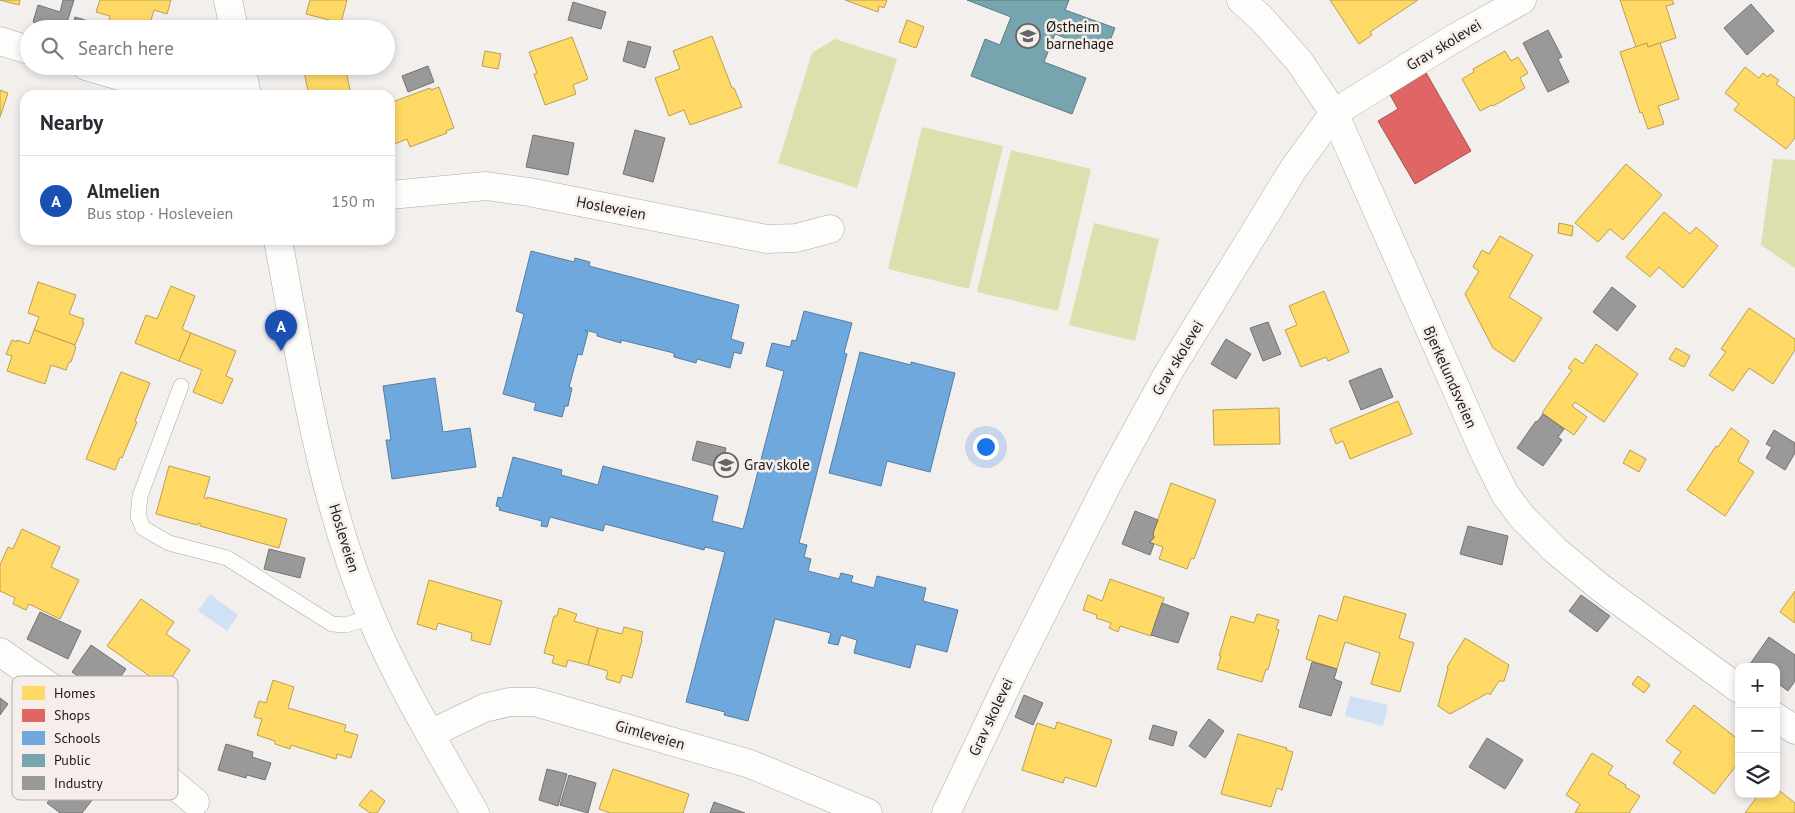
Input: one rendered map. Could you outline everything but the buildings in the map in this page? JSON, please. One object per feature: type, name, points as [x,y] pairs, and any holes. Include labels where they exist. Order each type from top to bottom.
[{"type":"street","points":[[228,0],[232,20]]},
{"type":"street","name":"Bjerkelundsveien","points":[[1241,0],[1261,18],[1299,61],[1334,113],[1485,454],[1505,494],[1524,518],[1555,550],[1601,588],[1735,686]]},
{"type":"street","name":"Grav skolevei","points":[[946,813],[1024,650],[1108,483],[1167,375],[1294,168],[1334,113],[1453,39],[1522,0]]},
{"type":"street","points":[[0,41],[20,47]]},
{"type":"street","points":[[116,75],[147,84],[191,87],[244,81]]},
{"type":"street","name":"Hosleveien","points":[[395,195],[486,186],[529,192],[767,239],[796,238],[830,229]]},
{"type":"street","name":"Hosleveien","points":[[279,245],[324,473],[345,546],[371,617],[384,646],[474,813]]},
{"type":"street","points":[[0,652],[35,676]]},
{"type":"street","name":"Gimleveien","points":[[430,734],[484,708],[510,702],[535,702],[750,764],[868,813]]},
{"type":"street","points":[[1780,719],[1795,730]]},
{"type":"street","points":[[178,788],[195,802]]},
{"type":"lane","points":[[181,386],[140,496],[138,516],[144,528],[169,543],[227,558],[332,624],[346,625],[371,617]]},
{"type":"green space","points":[[835,39],[897,59],[857,188],[778,163],[812,53]]},
{"type":"green space","points":[[922,127],[1003,146],[969,289],[888,269]]},
{"type":"green space","points":[[1011,150],[1091,169],[1058,311],[977,292]]},
{"type":"green space","points":[[1773,159],[1795,160],[1795,268],[1761,245]]},
{"type":"green space","points":[[1094,223],[1159,239],[1135,341],[1069,325]]},
{"type":"water","points":[[210,594],[238,615],[227,631],[198,611]]},
{"type":"water","points":[[1350,696],[1388,705],[1383,726],[1345,716]]},
{"type":"place","name":"Østheim barnehage","points":[[1028,36]]},
{"type":"place","name":"Almelien","points":[[281,351]]},
{"type":"place","name":"Grav skole","points":[[726,465]]}]
